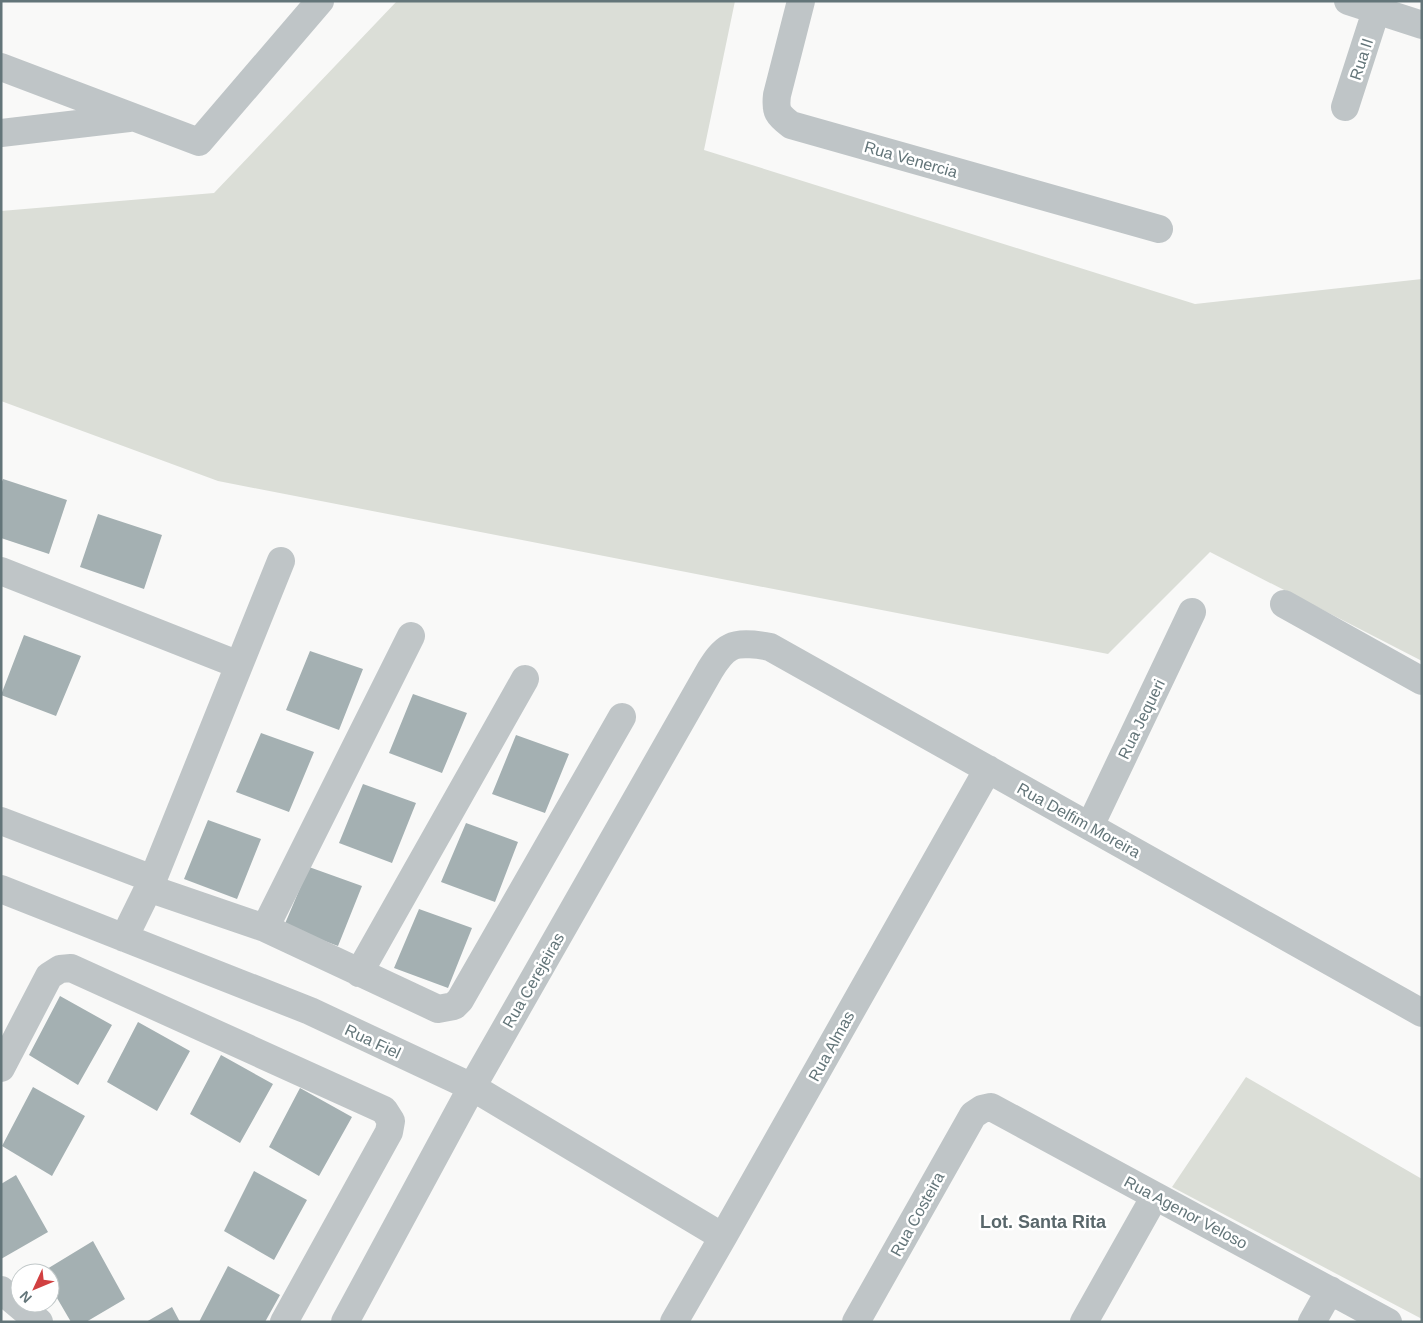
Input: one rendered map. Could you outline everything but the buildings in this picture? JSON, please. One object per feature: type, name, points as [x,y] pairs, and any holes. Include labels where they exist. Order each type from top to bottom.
[{"type":"street","points":[[1,67],[198,142],[320,1]]},
{"type":"street","name":"Rua Venercia","points":[[801,1],[775,107],[780,117],[792,125],[1159,230]]},
{"type":"street","points":[[1365,5],[1422,25]]},
{"type":"street","name":"Rua II","points":[[1346,107],[1365,5]]},
{"type":"street","points":[[1,133],[133,117]]},
{"type":"street","points":[[124,938],[150,883],[281,561]]},
{"type":"street","points":[[1,570],[239,664]]},
{"type":"street","points":[[1284,604],[1422,681]]},
{"type":"street","name":"Rua Jequeri","points":[[1090,826],[1192,612]]},
{"type":"street","points":[[265,928],[411,636]]},
{"type":"street","name":"Rua Delfim Moreira","points":[[732,646],[753,644],[770,647],[1422,1013]]},
{"type":"street","name":"Rua Cerejeiras","points":[[345,1322],[472,1087],[710,670],[732,646]]},
{"type":"street","points":[[359,972],[525,679]]},
{"type":"street","points":[[1,822],[265,928],[438,1009],[454,1006],[460,1000],[622,717]]},
{"type":"street","name":"Rua Almas","points":[[674,1322],[988,769]]},
{"type":"street","name":"Rua Fiel","points":[[1,889],[310,1011],[472,1087],[723,1237]]},
{"type":"street","points":[[1,1068],[50,976],[60,969],[71,968],[384,1110],[391,1121],[389,1132],[284,1322]]},
{"type":"street","name":"Rua Agenor Veloso","points":[[982,1109],[991,1107],[1388,1322]]},
{"type":"street","name":"Rua Costeira","points":[[856,1322],[973,1115],[982,1109]]},
{"type":"street","points":[[1084,1322],[1155,1196]]},
{"type":"street","points":[[1,1290],[39,1322]]},
{"type":"street","points":[[1312,1322],[1330,1290]]},
{"type":"shaded area","points":[[397,1],[735,1],[704,150],[1195,304],[1422,279],[1422,661],[1210,552],[1108,654],[218,481],[1,401],[1,211],[214,193]]},
{"type":"shaded area","points":[[1246,1077],[1422,1179],[1422,1319],[1172,1187]]},
{"type":"district","name":"Lot. Santa Rita","points":[[1043,1222]]}]
